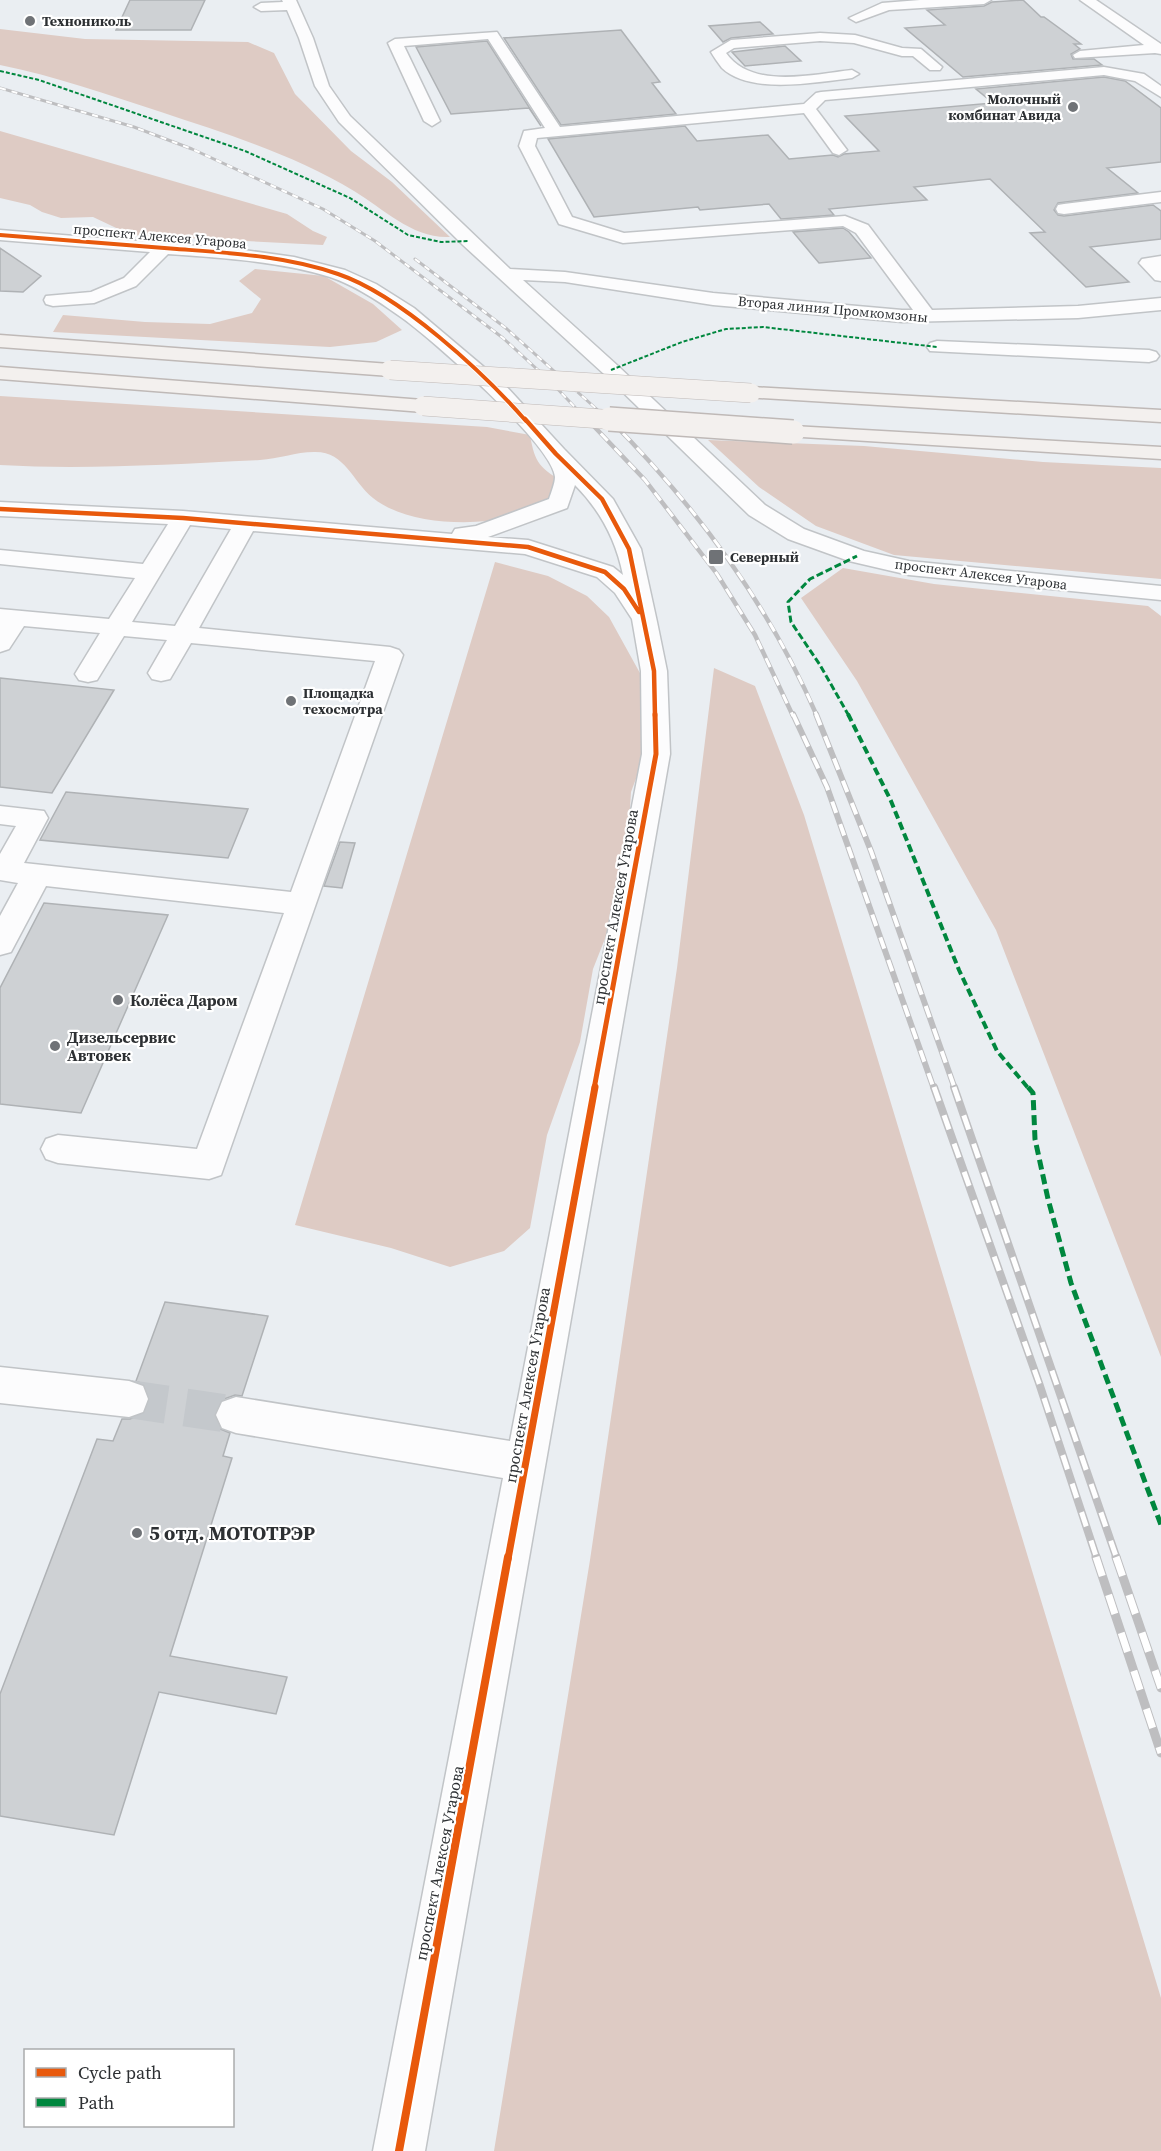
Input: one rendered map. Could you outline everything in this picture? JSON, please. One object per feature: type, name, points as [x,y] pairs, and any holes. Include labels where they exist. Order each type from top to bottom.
[{"type":"main road","points":[[0,341],[390,370],[1161,416]]},
{"type":"main road","points":[[0,373],[793,432],[1161,453]]},
{"type":"street","points":[[856,18],[887,6],[984,0]]},
{"type":"street","points":[[1087,0],[1160,49]]},
{"type":"street","points":[[261,7],[290,3]]},
{"type":"street","name":"проспект Алексея Угарова","points":[[290,3],[306,38],[322,86],[344,119],[757,510],[796,534],[857,556],[909,568],[1161,594]]},
{"type":"street","points":[[897,6],[912,17]]},
{"type":"street","points":[[432,121],[395,43],[492,35],[555,131]]},
{"type":"street","points":[[864,73],[770,80],[739,75],[722,63],[717,52],[731,44],[820,37],[855,39],[902,52],[916,52],[941,67],[912,69]]},
{"type":"street","points":[[1065,56],[1160,49]]},
{"type":"street","points":[[928,317],[862,229],[845,221],[623,238],[565,220],[527,146],[530,134],[808,108],[821,96],[1104,71],[1139,77],[1161,93]]},
{"type":"street","points":[[808,108],[839,150]]},
{"type":"street","points":[[1064,209],[1161,197]]},
{"type":"street","name":"проспект Алексея Угарова","points":[[0,235],[237,254],[294,262],[339,274],[369,288],[407,312],[497,388],[556,454],[602,499],[629,549],[645,622],[654,671],[656,754],[399,2151]]},
{"type":"street","points":[[53,300],[94,297],[130,282],[163,249]]},
{"type":"street","points":[[1161,261],[1148,263],[1161,276]]},
{"type":"street","name":"Вторая линия Промкомзоны","points":[[506,274],[565,277],[724,300],[928,317],[1078,312],[1161,304]]},
{"type":"street","points":[[1078,312],[1094,356]]},
{"type":"street","points":[[962,316],[976,336],[1045,340],[1070,336]]},
{"type":"street","points":[[937,348],[1094,356],[1149,356]]},
{"type":"street","name":"проспект Алексея Угарова","points":[[429,539],[480,532],[559,503],[566,477],[556,454]]},
{"type":"street","name":"проспект Алексея Угарова","points":[[0,509],[183,518],[528,547],[605,572],[624,589],[645,622]]},
{"type":"street","points":[[88,674],[183,518]]},
{"type":"street","points":[[161,673],[246,524]]},
{"type":"street","points":[[0,557],[150,572]]},
{"type":"street","points":[[0,645],[9,617],[390,655],[209,1165],[58,1149]]},
{"type":"street","points":[[0,815],[34,818],[5,871],[301,904]]},
{"type":"street","points":[[0,944],[37,875]]},
{"type":"street","points":[[0,1385],[129,1399]]},
{"type":"street","points":[[236,1415],[527,1463]]},
{"type":"shaded area","points":[[0,29],[85,39],[248,42],[274,53],[295,94],[351,151],[392,182],[450,237],[436,236],[411,228],[331,178],[260,146],[81,86],[0,65]]},
{"type":"shaded area","points":[[0,131],[287,214],[327,237],[323,245],[131,235],[93,217],[61,218],[42,212],[30,205],[0,198]]},
{"type":"shaded area","points":[[255,269],[324,276],[373,304],[402,330],[376,342],[330,347],[53,332],[63,315],[145,322],[210,324],[252,313],[261,299],[239,281]]},
{"type":"shaded area","points":[[0,396],[487,427],[530,435],[534,453],[540,464],[565,483],[546,502],[529,513],[505,519],[444,522],[405,514],[388,507],[373,498],[341,462],[325,453],[307,452],[260,460],[130,466],[0,465]]},
{"type":"shaded area","points":[[708,440],[864,446],[1043,462],[1161,468],[1161,579],[894,555],[816,526],[759,487]]},
{"type":"shaded area","points":[[495,562],[548,576],[587,596],[609,617],[646,684],[657,722],[631,792],[625,888],[593,969],[580,1042],[547,1135],[530,1228],[504,1251],[450,1267],[391,1248],[295,1225]]},
{"type":"shaded area","points":[[843,568],[934,584],[1148,606],[1161,616],[1161,1357],[996,930],[857,681],[801,598]]},
{"type":"shaded area","points":[[714,668],[755,686],[804,815],[1161,1998],[1161,2151],[494,2151],[590,1560],[677,968]]},
{"type":"building","points":[[130,0],[205,0],[191,30],[116,30]]},
{"type":"building","points":[[1023,0],[1041,17],[1081,44],[1074,44],[1080,49],[1071,54],[1073,59],[1094,59],[1102,65],[963,77],[905,28],[945,25],[927,10],[984,6],[992,2]]},
{"type":"building","points":[[760,22],[773,34],[731,38],[723,42],[709,26]]},
{"type":"building","points":[[621,30],[660,82],[652,83],[676,114],[561,125],[504,38]]},
{"type":"building","points":[[487,41],[541,126],[529,108],[451,114],[416,47]]},
{"type":"building","points":[[785,46],[801,61],[745,66],[732,52]]},
{"type":"building","points":[[1104,77],[1125,81],[1161,108],[1161,162],[1107,168],[1138,193],[1058,203],[1054,210],[1058,215],[1064,216],[1153,205],[1161,211],[1161,239],[1090,247],[1129,282],[1086,287],[1030,233],[1045,232],[990,179],[914,187],[927,200],[829,209],[834,215],[781,219],[769,204],[700,210],[698,207],[594,217],[548,139],[685,126],[697,141],[768,135],[789,159],[833,155],[838,157],[844,154],[879,151],[845,116],[993,103],[976,89]]},
{"type":"building","points":[[843,228],[871,258],[819,263],[793,232]]},
{"type":"building","points":[[0,248],[41,276],[23,292],[0,291]]},
{"type":"building","points":[[0,678],[114,690],[52,793],[0,787]]},
{"type":"building","points":[[66,792],[248,809],[228,858],[40,840]]},
{"type":"building","points":[[340,842],[355,843],[342,888],[324,886]]},
{"type":"building","name":"Дизельсервис Автовек","points":[[44,903],[168,915],[81,1113],[0,1104],[0,988]]},
{"type":"building","points":[[165,1302],[268,1316],[242,1396],[235,1395],[221,1400],[214,1414],[220,1429],[230,1433],[223,1456],[232,1458],[170,1656],[287,1677],[276,1714],[159,1692],[114,1835],[0,1816],[0,1694],[97,1439],[113,1441],[122,1419],[130,1419],[145,1413],[150,1398],[145,1385],[136,1381]]},
{"type":"tunnel","points":[[129,1399],[236,1415]]},
{"type":"railway","points":[[0,88],[134,127],[192,149],[323,209],[375,241],[503,338],[551,382],[588,421]]},
{"type":"railway","points":[[415,259],[507,329],[610,421]]},
{"type":"railway","points":[[587,419],[645,480],[717,574],[755,635],[793,716]]},
{"type":"railway","points":[[609,419],[641,452],[700,521],[753,595],[798,674],[817,716]]},
{"type":"railway","points":[[793,714],[827,787],[934,1089]]},
{"type":"railway","points":[[816,714],[871,851],[955,1089]]},
{"type":"railway","points":[[934,1087],[1039,1383],[1097,1559]]},
{"type":"railway","points":[[954,1087],[1117,1559]]},
{"type":"railway","points":[[1096,1557],[1161,1753]]},
{"type":"railway","points":[[1116,1557],[1161,1688]]},
{"type":"marked path","points":[[0,71],[39,80],[245,151],[350,198],[408,235],[441,242],[469,241]]},
{"type":"marked path","points":[[611,370],[682,342],[726,329],[763,327],[937,347]]},
{"type":"marked path","points":[[857,556],[827,569],[802,586],[788,602],[791,622],[820,665],[851,720],[891,801],[959,970],[997,1051],[1033,1093],[1035,1139],[1048,1199],[1071,1283],[1161,1525]]},
{"type":"cycle path","points":[[0,235],[237,254],[294,262],[339,274],[369,288],[407,312],[497,388],[556,454],[602,499],[629,549],[645,622],[654,671],[656,754],[399,2151]]},
{"type":"cycle path","points":[[0,509],[183,518],[528,547],[605,572],[624,589],[639,612]]},
{"type":"place","name":"Технониколь","points":[[30,21]]},
{"type":"place","name":"Молочный комбинат Авида","points":[[1073,107]]},
{"type":"place","name":"Северный","points":[[716,557]]},
{"type":"place","name":"Площадка техосмотра","points":[[291,701]]},
{"type":"place","name":"Колёса Даром","points":[[118,1000]]},
{"type":"place","name":"Дизельсервис Автовек","points":[[55,1046]]},
{"type":"place","name":"5 отд. МОТОТРЭР","points":[[137,1533]]}]
